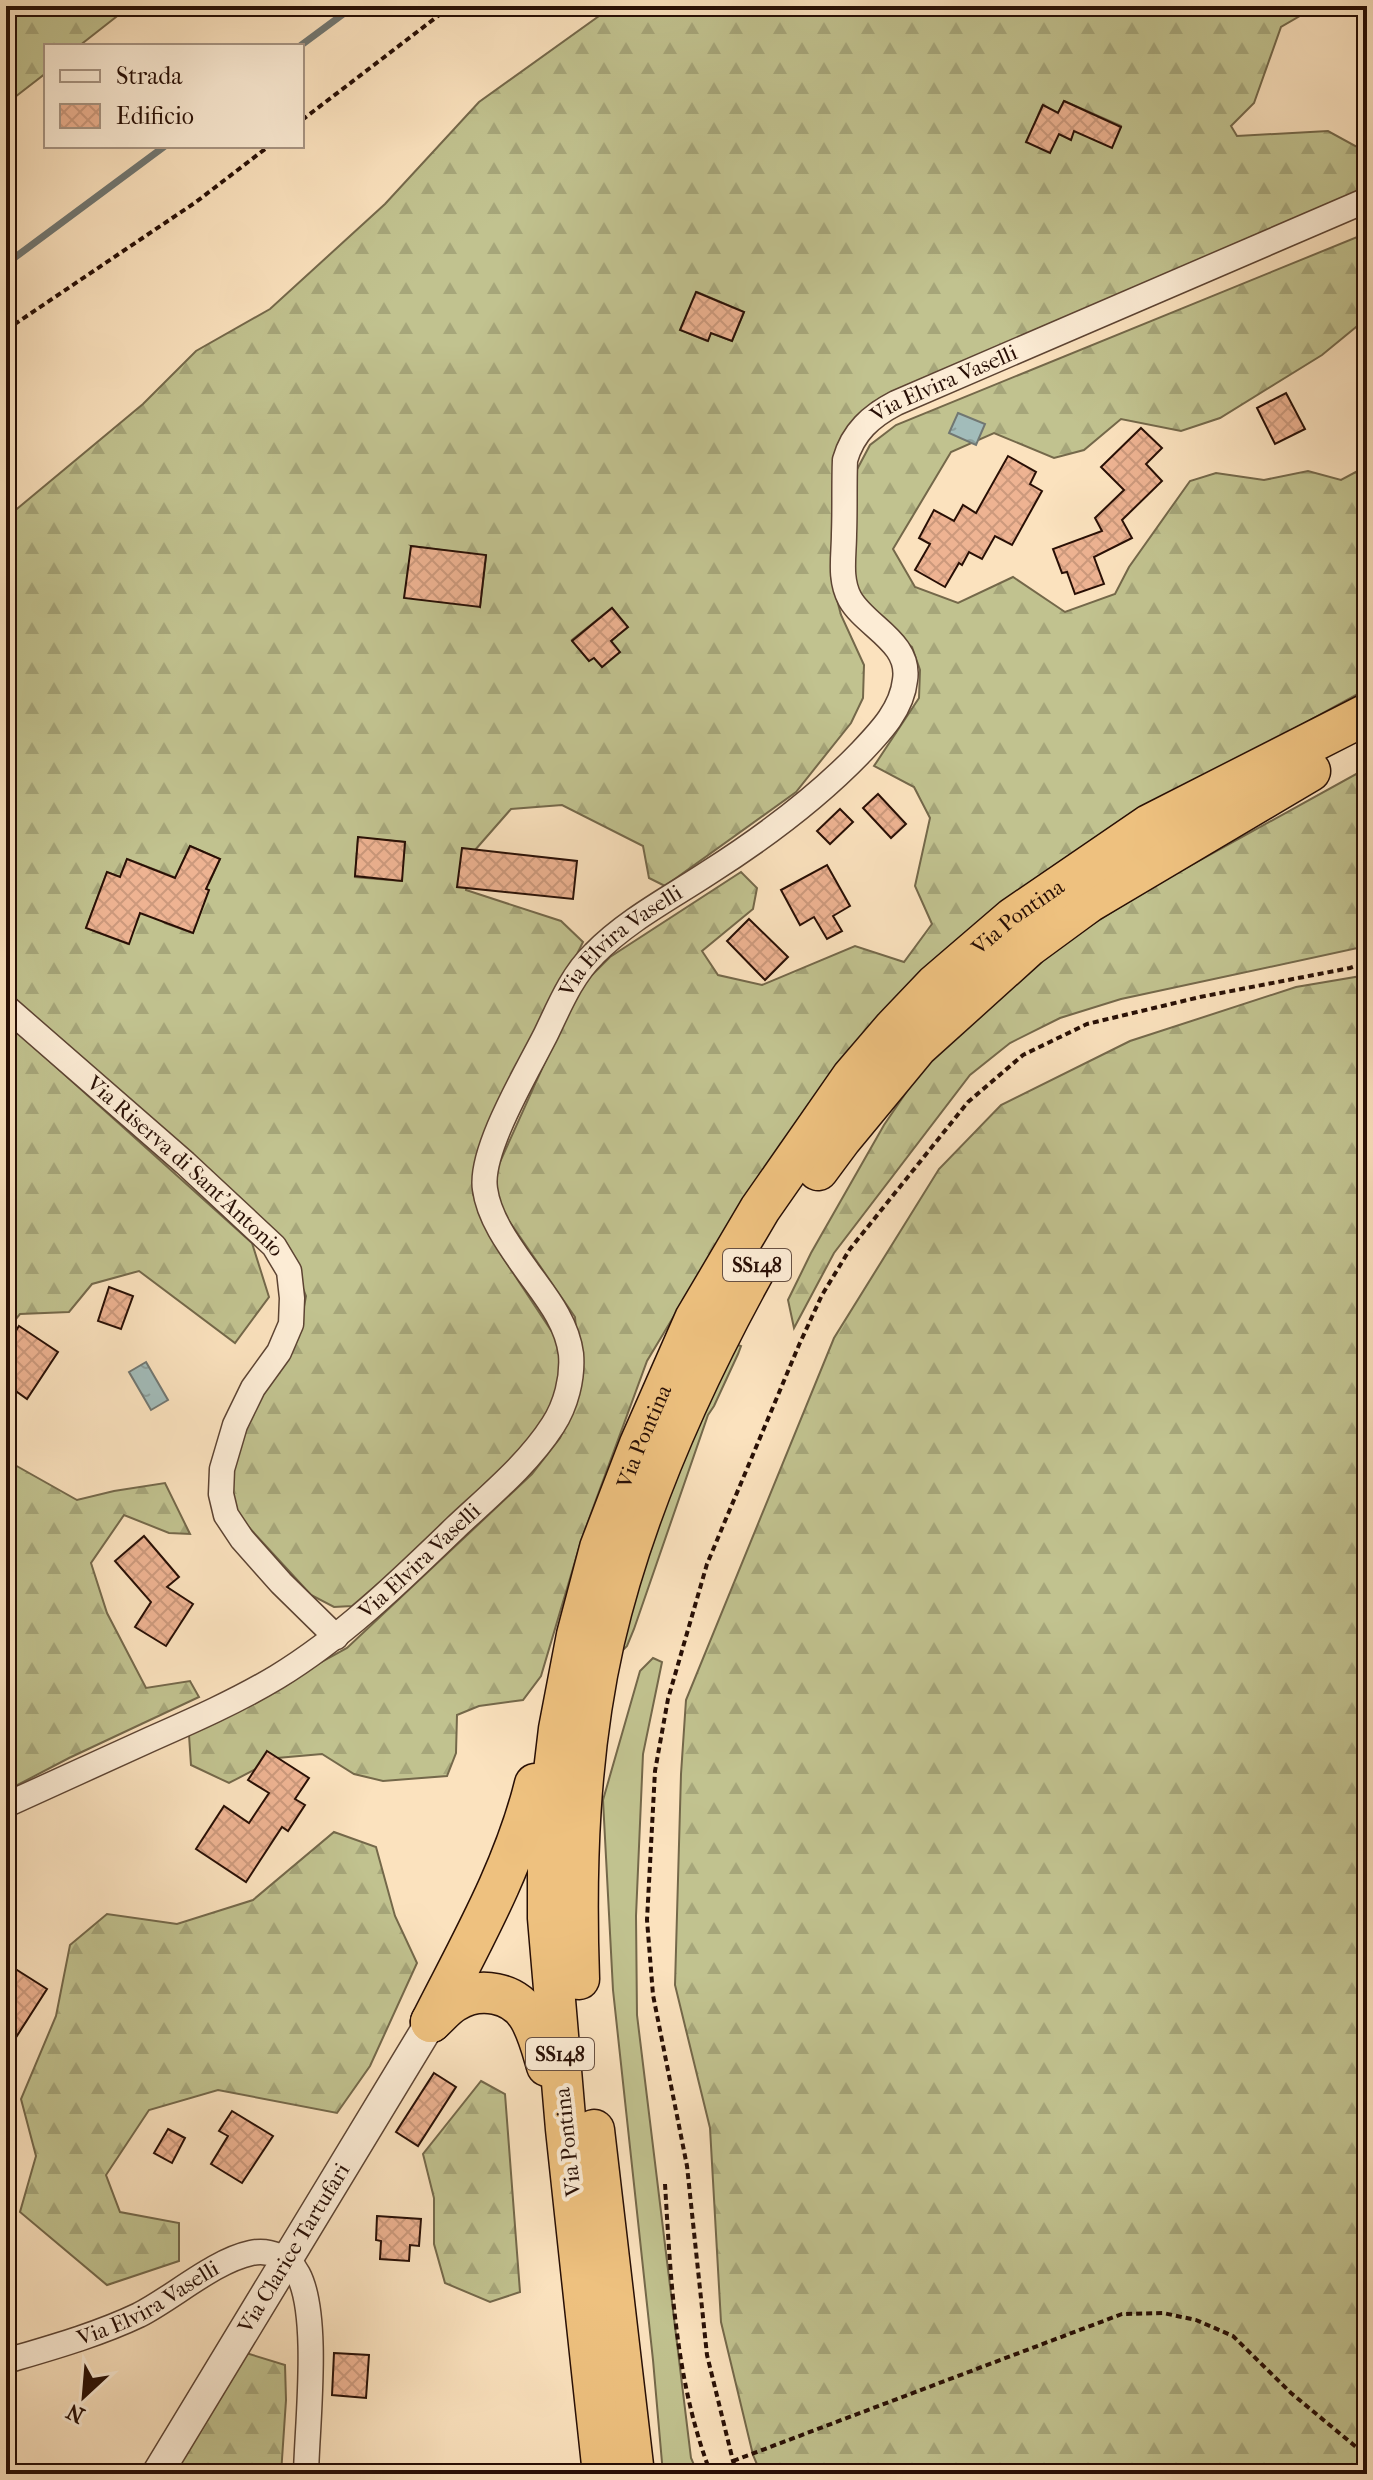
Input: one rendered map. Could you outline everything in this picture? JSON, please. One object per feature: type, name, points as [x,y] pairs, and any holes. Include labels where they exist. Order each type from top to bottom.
[{"type":"highway","name":"Via Pontina","points":[[603,2474],[566,2129],[548,1918],[548,1822],[559,1729],[577,1635],[600,1548],[640,1444],[695,1319],[760,1209],[852,1077],[935,985],[1013,918],[1149,825],[1367,714]]},
{"type":"highway","name":"Via Pontina","points":[[634,2474],[579,1980],[576,1911],[579,1821],[589,1730],[604,1642],[627,1558],[671,1441],[723,1327],[776,1230],[841,1139],[917,1047],[1029,946],[1089,902],[1301,776],[1367,742]]},
{"type":"highway","points":[[431,2022],[486,1914],[520,1835],[536,1783],[547,1718],[577,1635]]},
{"type":"highway","points":[[431,2022],[451,2003],[470,1994],[494,1993],[517,2004],[529,2016],[539,2039],[566,2129]]},
{"type":"street","name":"Via Elvira Vaselli","points":[[6,1805],[224,1706],[281,1675],[336,1637],[371,1608],[511,1475],[552,1427],[564,1403],[571,1365],[570,1352],[564,1330],[549,1302],[491,1212],[484,1182],[489,1156],[510,1107],[574,981],[593,954],[618,932],[717,868],[810,799],[866,747],[898,705],[906,677],[904,660],[893,643],[858,610],[847,594],[843,575],[845,460],[848,448],[861,428],[870,418],[896,403],[1367,200]]},
{"type":"street","name":"Via Riserva di Sant'Antonio","points":[[6,1007],[185,1163],[274,1246],[289,1271],[291,1324],[279,1352],[253,1388],[235,1425],[222,1469],[221,1494],[226,1515],[242,1539],[336,1637]]},
{"type":"street","name":"Via Clarice Tartufari","points":[[157,2474],[431,2022]]},
{"type":"street","name":"Via Elvira Vaselli","points":[[6,2361],[137,2315],[224,2263],[243,2256],[271,2253],[288,2260]]},
{"type":"street","points":[[288,2260],[302,2283],[308,2325],[306,2474]]},
{"type":"path","points":[[304,118],[451,6]]},
{"type":"path","points":[[6,330],[196,202],[266,148]]},
{"type":"path","points":[[738,2474],[707,2355],[687,2166],[653,1995],[647,1920],[655,1771],[668,1699],[707,1564],[822,1295],[850,1249],[968,1102],[1023,1055],[1087,1024],[1367,962]]},
{"type":"path","points":[[665,2184],[673,2315],[688,2394],[711,2474]]},
{"type":"path","points":[[733,2461],[1122,2314],[1163,2313],[1196,2320],[1233,2336],[1291,2393],[1367,2456]]},
{"type":"green space","points":[[6,6],[130,6],[82,44],[44,44],[44,75],[6,104]]},
{"type":"green space","points":[[613,6],[918,6],[926,14],[933,6],[1317,6],[1281,27],[1254,103],[1231,126],[1237,136],[1328,131],[1359,148],[1367,163],[1367,190],[873,402],[850,425],[836,460],[831,577],[841,615],[864,665],[863,698],[851,723],[796,792],[665,886],[649,878],[643,846],[562,805],[511,809],[468,858],[466,890],[561,921],[583,942],[481,1148],[473,1194],[500,1253],[558,1341],[562,1375],[557,1401],[540,1431],[399,1566],[352,1606],[334,1607],[311,1595],[233,1510],[228,1482],[236,1440],[299,1333],[306,1296],[295,1268],[268,1228],[6,993],[6,518],[143,404],[196,351],[270,309],[385,204],[479,102]],"holes":[[[1064,101],[1121,127],[1074,131],[1070,139],[1059,134],[1027,142],[1042,106],[1058,113]],[[697,292],[744,312],[732,341],[711,333],[707,341],[681,330]],[[411,546],[486,556],[480,607]],[[612,608],[627,627],[589,661],[572,640]],[[358,838],[405,842],[401,881],[355,877]],[[190,846],[220,859],[209,883],[179,870]],[[127,859],[208,890],[193,933],[165,923],[143,906],[128,944],[86,928],[107,872],[120,877]]]},
{"type":"green space","points":[[1367,233],[1367,318],[1322,355],[1220,418],[1181,431],[1121,419],[1084,450],[1054,458],[994,433],[951,452],[893,549],[915,587],[958,603],[1013,577],[1065,612],[1115,594],[1129,567],[1190,481],[1216,473],[1264,480],[1308,471],[1341,480],[1367,466],[1367,689],[1124,822],[743,1201],[647,1361],[582,1538],[541,1676],[523,1700],[479,1706],[457,1715],[456,1753],[447,1776],[383,1781],[354,1774],[322,1754],[277,1758],[229,1783],[191,1765],[189,1735],[347,1648],[532,1474],[560,1438],[573,1410],[580,1377],[575,1317],[494,1199],[495,1173],[578,989],[610,957],[741,872],[757,888],[753,909],[702,951],[718,975],[762,985],[855,946],[904,962],[932,924],[915,886],[930,818],[914,787],[874,766],[919,698],[920,670],[912,647],[861,604],[848,584],[853,477],[870,445],[896,425]]},
{"type":"green space","points":[[1367,768],[1367,946],[1121,999],[1060,1018],[1010,1043],[970,1075],[834,1253],[794,1328],[788,1300],[811,1253],[884,1125],[937,1047],[1025,967],[1155,885]]},
{"type":"green space","points":[[1367,975],[1367,2474],[761,2474],[753,2455],[721,2322],[710,2128],[675,1985],[686,1700],[834,1338],[939,1169],[1001,1105],[1130,1041],[1296,987]]},
{"type":"green space","points":[[6,1022],[252,1243],[269,1297],[235,1343],[139,1271],[92,1284],[69,1312],[20,1314],[6,1331]]},
{"type":"green space","points":[[738,1345],[741,1346],[738,1354],[708,1415],[634,1629],[621,1652],[649,1530],[722,1368]]},
{"type":"green space","points":[[6,1460],[77,1500],[165,1483],[190,1534],[169,1533],[124,1515],[91,1563],[107,1613],[146,1688],[190,1681],[199,1697],[6,1791]]},
{"type":"green space","points":[[653,1658],[662,1662],[643,1754],[636,1916],[637,2015],[691,2458],[698,2474],[663,2474],[613,1990],[603,1800],[640,1671]]},
{"type":"green space","points":[[334,1832],[376,1847],[395,1916],[417,1963],[370,2066],[337,2113],[218,2090],[149,2110],[106,2175],[120,2212],[179,2223],[179,2261],[107,2285],[20,2212],[36,2156],[21,2099],[56,2016],[70,1945],[107,1914],[177,1924],[253,1900]]},
{"type":"green space","points":[[481,2081],[505,2094],[520,2292],[490,2302],[445,2283],[434,2244],[434,2198],[423,2154]]},
{"type":"green space","points":[[246,2353],[285,2365],[281,2474],[170,2474]]},
{"type":"water","points":[[958,413],[985,424],[976,445],[949,433]]},
{"type":"water","points":[[146,1362],[168,1400],[151,1410],[129,1372]]},
{"type":"building","points":[[1064,101],[1121,127],[1112,148],[1074,131],[1071,140],[1059,134],[1050,153],[1026,142],[1043,105],[1058,113]]},
{"type":"building","points":[[696,292],[744,312],[732,341],[711,333],[708,341],[680,330]]},
{"type":"building","points":[[1286,393],[1305,429],[1275,444],[1257,408]]},
{"type":"building","points":[[1141,428],[1162,448],[1146,464],[1162,481],[1122,520],[1132,538],[1094,557],[1104,584],[1075,594],[1067,572],[1062,573],[1053,549],[1102,531],[1095,518],[1124,490],[1101,467]]},
{"type":"building","points":[[1008,456],[1036,472],[1030,484],[1042,491],[1012,545],[995,536],[982,559],[969,552],[945,587],[915,570],[930,544],[919,538],[934,510],[954,521],[963,505],[976,513]]},
{"type":"building","points":[[411,546],[486,555],[480,607],[404,598]]},
{"type":"building","points":[[612,608],[628,627],[611,641],[620,652],[602,667],[594,658],[589,661],[572,641]]},
{"type":"building","points":[[878,794],[906,824],[891,838],[863,808]]},
{"type":"building","points":[[840,809],[853,822],[830,844],[817,831]]},
{"type":"building","points":[[358,837],[405,842],[402,881],[355,876]]},
{"type":"building","points":[[190,846],[220,859],[206,889],[209,890],[193,933],[140,913],[129,944],[86,928],[107,872],[120,877],[127,859],[175,878]]},
{"type":"building","points":[[462,848],[577,861],[573,899],[457,887]]},
{"type":"building","points":[[827,865],[850,906],[833,916],[842,931],[827,939],[814,917],[800,925],[781,890]]},
{"type":"building","points":[[749,919],[788,957],[765,980],[727,941]]},
{"type":"building","points":[[109,1287],[133,1296],[121,1329],[98,1321]]},
{"type":"building","points":[[19,1326],[58,1352],[27,1399],[17,1392],[6,1408],[6,1346]]},
{"type":"building","points":[[144,1536],[179,1577],[167,1587],[193,1604],[166,1646],[135,1627],[151,1602],[115,1561]]},
{"type":"building","points":[[267,1751],[309,1778],[295,1799],[305,1805],[288,1831],[282,1827],[246,1882],[196,1849],[224,1806],[249,1823],[269,1793],[248,1780]]},
{"type":"building","points":[[6,1963],[47,1989],[6,2053]]},
{"type":"building","points":[[434,2073],[456,2087],[418,2146],[396,2132]]},
{"type":"building","points":[[232,2111],[273,2136],[242,2183],[211,2164],[228,2136],[219,2131]]},
{"type":"building","points":[[168,2129],[185,2138],[172,2163],[154,2153]]},
{"type":"building","points":[[377,2216],[421,2219],[419,2246],[410,2245],[409,2261],[380,2259],[381,2241],[376,2240]]},
{"type":"building","points":[[334,2353],[369,2355],[366,2398],[332,2395]]},
{"type":"waterway","points":[[303,44],[354,6]]},
{"type":"waterway","points":[[6,264],[162,148]]}]
